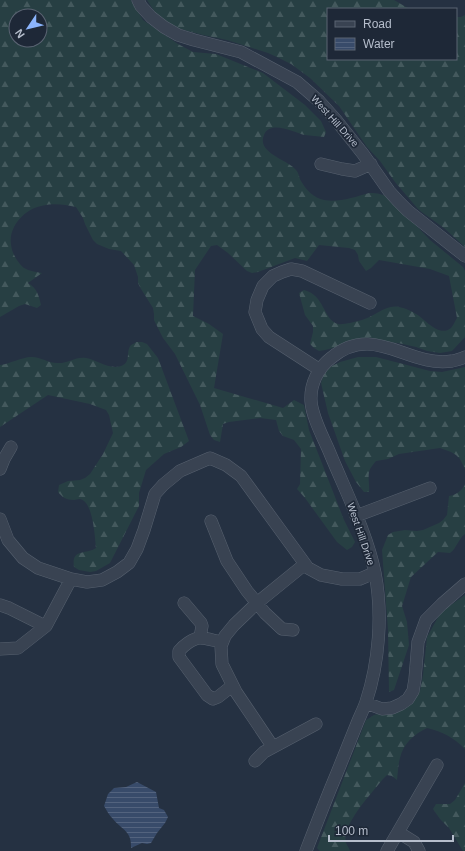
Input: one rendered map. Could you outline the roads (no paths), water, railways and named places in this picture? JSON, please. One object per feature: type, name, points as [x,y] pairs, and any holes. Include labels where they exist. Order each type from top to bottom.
[{"type":"street","name":"West Hill Drive","points":[[138,0],[141,6],[151,17],[178,35],[241,52],[297,82],[336,120],[398,201],[408,211],[465,256]]},
{"type":"street","points":[[321,164],[355,171],[371,164]]},
{"type":"street","points":[[320,370],[269,337],[262,329],[255,312],[257,300],[263,286],[273,276],[291,269],[302,271],[370,303]]},
{"type":"street","name":"West Hill Drive","points":[[306,851],[333,781],[366,703],[377,653],[378,614],[378,601],[374,573],[366,542],[312,409],[312,390],[316,376],[331,358],[341,350],[362,344],[377,344],[431,361],[443,362],[465,358]]},
{"type":"street","points":[[0,469],[11,447]]},
{"type":"street","points":[[0,519],[8,540],[23,558],[38,568],[71,579],[87,582],[102,580],[117,572],[128,563],[137,549],[155,494],[163,484],[180,471],[210,458],[226,465],[241,476],[308,568],[321,575],[342,579],[360,579],[374,573]]},
{"type":"street","points":[[356,516],[430,488]]},
{"type":"street","points":[[211,521],[227,561],[247,591],[265,613],[282,629],[293,630]]},
{"type":"street","points":[[273,747],[232,686],[222,664],[220,646],[225,636],[234,625],[257,603],[306,564]]},
{"type":"street","points":[[0,649],[18,648],[45,626],[71,579]]},
{"type":"street","points":[[366,703],[382,709],[392,708],[408,699],[415,679],[418,642],[426,620],[465,584]]},
{"type":"street","points":[[184,603],[201,622],[202,626],[200,638]]},
{"type":"street","points":[[0,605],[45,626]]},
{"type":"street","points":[[222,642],[200,638],[195,639],[181,648],[179,651],[179,657],[207,695],[213,699],[232,686]]},
{"type":"street","points":[[254,761],[264,752],[316,724]]},
{"type":"street","points":[[387,851],[437,766]]},
{"type":"street","points":[[398,832],[414,842],[419,851]]},
{"type":"water","points":[[137,782],[156,792],[159,808],[164,810],[168,817],[151,843],[142,843],[131,848],[131,842],[128,834],[116,823],[104,806],[108,794],[114,788],[126,787]]}]
